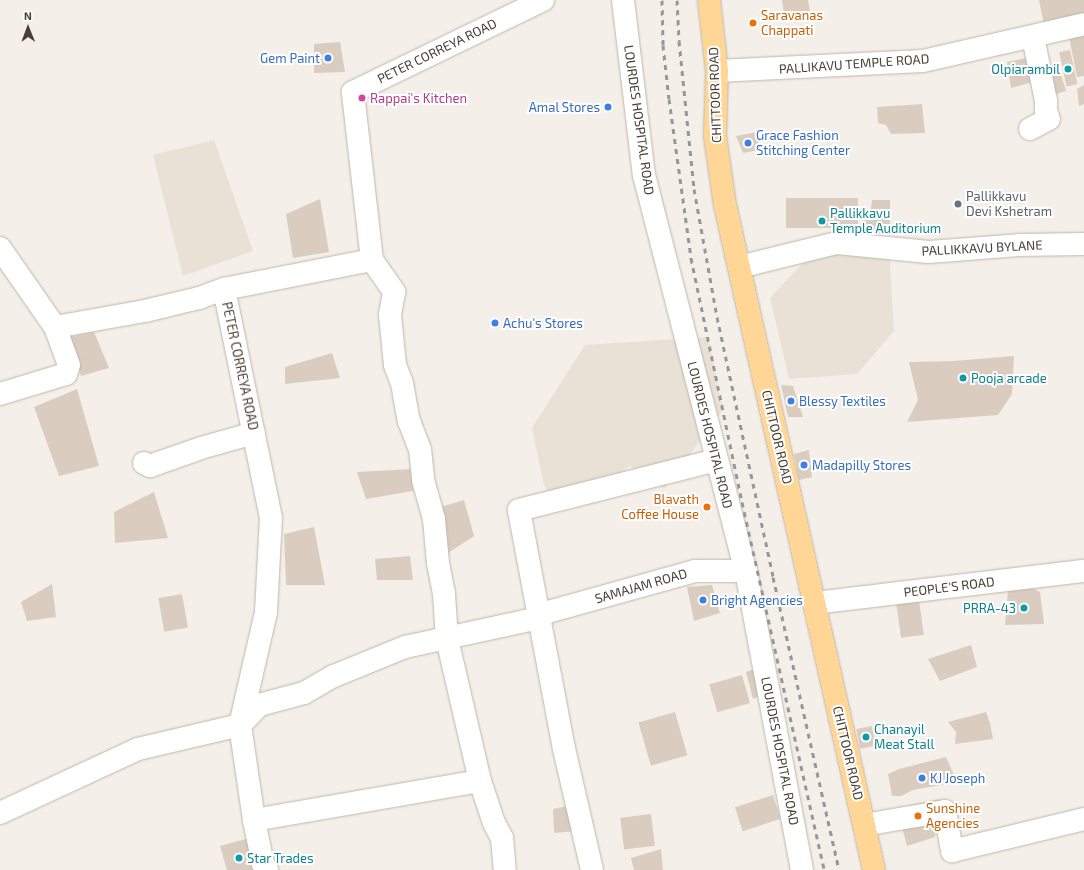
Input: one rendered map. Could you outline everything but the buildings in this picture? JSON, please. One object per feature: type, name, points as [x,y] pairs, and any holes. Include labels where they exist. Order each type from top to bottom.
[{"type":"main road","name":"CHITTOOR ROAD","points":[[708,0],[717,71],[715,136],[726,205],[874,870]]},
{"type":"street","name":"PETER CORREYA ROAD","points":[[267,870],[263,864],[254,820],[240,725],[266,612],[271,518],[224,289],[372,260],[352,92],[543,0]]},
{"type":"street","name":"LOURDES HOSPITAL ROAD","points":[[623,0],[644,175],[716,460],[746,571],[802,870]]},
{"type":"street","name":"PALLIKAVU TEMPLE ROAD","points":[[717,71],[923,61],[1034,37],[1084,24]]},
{"type":"street","points":[[1030,129],[1049,119],[1046,111],[1046,101],[1034,37]]},
{"type":"street","name":"PALLIKKAVU BYLANE","points":[[739,267],[837,243],[929,252],[1019,245],[1084,244]]},
{"type":"street","points":[[0,248],[55,327],[69,365],[66,374],[0,394]]},
{"type":"street","points":[[372,260],[394,292],[390,315],[395,365],[402,383],[408,421],[420,449],[423,480],[434,519],[438,563],[444,594],[447,639],[480,781],[494,823],[502,838],[505,870]]},
{"type":"street","points":[[55,327],[145,311],[199,298],[224,289]]},
{"type":"street","points":[[144,463],[150,466],[201,448],[254,433]]},
{"type":"street","points":[[592,870],[564,749],[519,510],[716,460]]},
{"type":"street","name":"SAMAJAM ROAD","points":[[240,725],[259,705],[304,693],[334,676],[405,647],[539,618],[548,612],[695,571],[746,571]]},
{"type":"street","name":"PEOPLE'S ROAD","points":[[814,603],[1084,571]]},
{"type":"street","points":[[0,813],[138,749],[240,725]]},
{"type":"street","points":[[254,820],[480,781]]},
{"type":"street","points":[[864,825],[945,811],[952,851],[1084,819]]},
{"type":"shaded area","points":[[214,140],[253,251],[183,276],[153,155]]},
{"type":"shaded area","points":[[889,250],[894,331],[857,374],[789,379],[770,298],[810,255]]},
{"type":"shaded area","points":[[708,337],[723,410],[664,489],[630,466],[561,511],[544,485],[532,428],[585,345]]},
{"type":"railway","points":[[662,0],[663,45],[669,99],[691,258],[742,502],[824,870]]},
{"type":"railway","points":[[677,0],[679,41],[694,189],[717,317],[773,577],[839,870]]},
{"type":"place","name":"Saravanas Chappati","points":[[753,23]]},
{"type":"place","name":"Gem Paint","points":[[328,58]]},
{"type":"place","name":"Olpiarambil","points":[[1068,69]]},
{"type":"place","name":"Rappai's Kitchen","points":[[362,98]]},
{"type":"place","name":"Amal Stores","points":[[608,107]]},
{"type":"place","name":"Grace Fashion Stitching Center","points":[[748,143]]},
{"type":"place","name":"Pallikkavu Devi Kshetram","points":[[958,204]]},
{"type":"place","name":"Pallikkavu Temple Auditorium","points":[[822,221]]},
{"type":"place","name":"Achu's Stores","points":[[495,323]]},
{"type":"place","name":"Pooja arcade","points":[[963,378]]},
{"type":"place","name":"Blessy Textiles","points":[[791,401]]},
{"type":"place","name":"Madapilly Stores","points":[[804,465]]},
{"type":"place","name":"Blavath Coffee House","points":[[707,507]]},
{"type":"place","name":"Bright Agencies","points":[[703,600]]},
{"type":"place","name":"PRRA-43","points":[[1024,608]]},
{"type":"place","name":"Chanayil Meat Stall","points":[[866,737]]},
{"type":"place","name":"KJ Joseph","points":[[922,778]]},
{"type":"place","name":"Sunshine Agencies","points":[[918,816]]},
{"type":"place","name":"Star Trades","points":[[239,858]]}]
